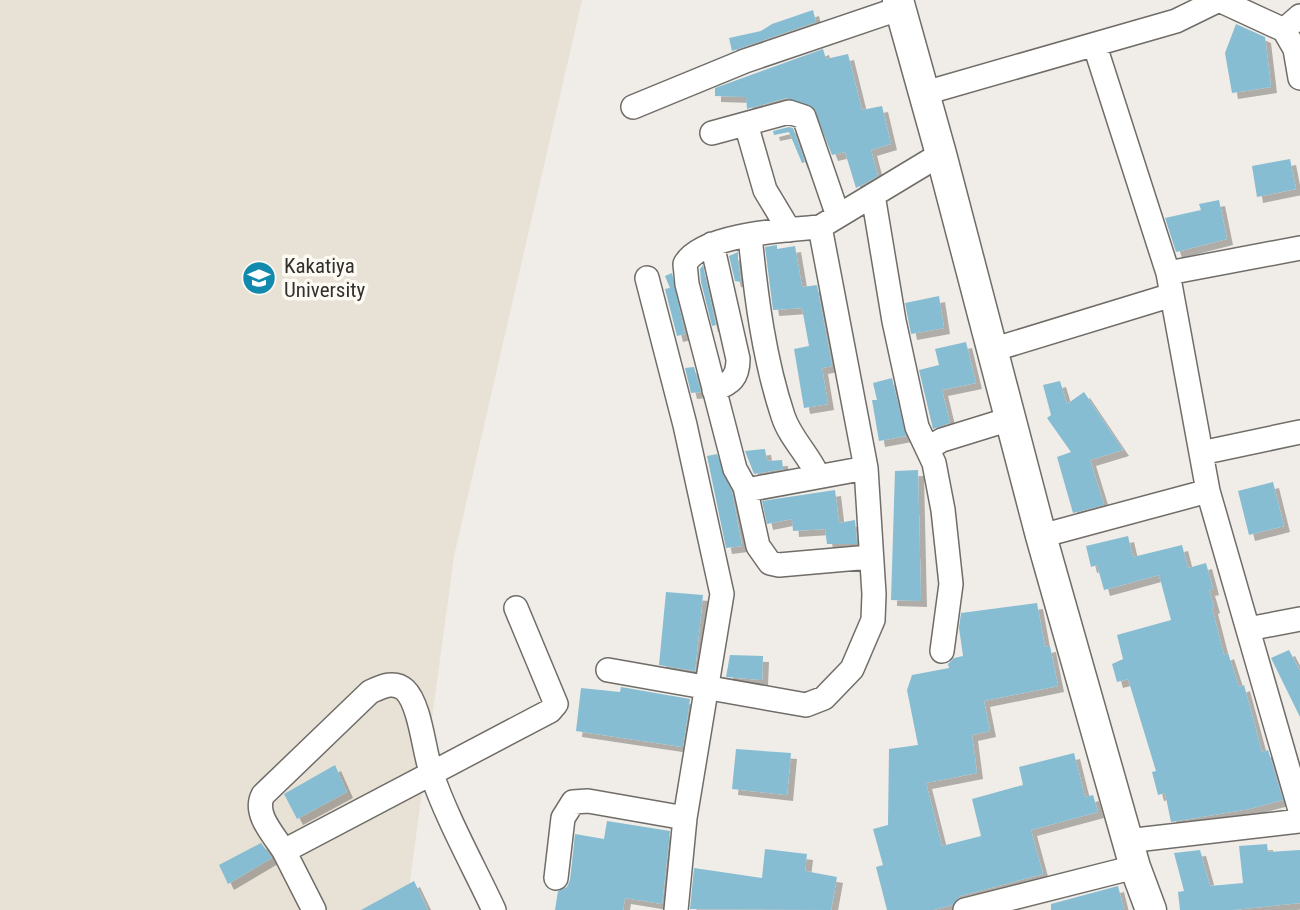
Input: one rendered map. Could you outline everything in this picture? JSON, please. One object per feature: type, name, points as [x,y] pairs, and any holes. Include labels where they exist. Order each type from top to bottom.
[{"type":"street","points":[[925,93],[1175,21],[1219,0],[1292,23],[1300,78]]},
{"type":"street","points":[[634,107],[745,61],[899,4],[942,154],[1041,536],[1131,854],[1151,910]]},
{"type":"street","points":[[1095,46],[1170,284],[1208,491],[1300,810]]},
{"type":"street","points":[[608,670],[706,685],[806,705],[824,698],[852,669],[873,620],[866,468],[829,222],[804,117],[789,111],[712,133]]},
{"type":"street","points":[[746,124],[765,190],[789,230]]},
{"type":"street","points":[[870,557],[770,563],[758,546],[745,487],[735,470],[714,390],[685,264],[697,249],[712,244],[829,222],[942,154]]},
{"type":"street","points":[[873,195],[897,334],[917,427],[934,463],[950,560],[951,584],[942,651]]},
{"type":"street","points":[[750,236],[757,301],[783,417],[810,457],[818,476]]},
{"type":"street","points":[[712,244],[732,330],[738,372],[733,381],[714,390]]},
{"type":"street","points":[[992,350],[1170,284],[1300,248]]},
{"type":"street","points":[[647,278],[721,582],[722,604],[685,818],[676,910]]},
{"type":"street","points":[[701,336],[732,330]]},
{"type":"street","points":[[928,448],[942,440],[1010,419]]},
{"type":"street","points":[[1200,453],[1300,432]]},
{"type":"street","points":[[745,487],[752,489],[866,468]]},
{"type":"street","points":[[1041,536],[1208,491]]},
{"type":"street","points":[[284,851],[550,711],[556,704],[516,608]]},
{"type":"street","points":[[1248,629],[1300,620]]},
{"type":"street","points":[[314,910],[284,851],[260,814],[259,804],[263,795],[370,692],[385,685],[399,685],[407,692],[431,773],[494,910]]},
{"type":"street","points":[[556,878],[563,818],[573,802],[588,801],[685,818]]},
{"type":"street","points":[[965,910],[1131,854],[1300,821]]},
{"type":"shaded area","name":"Kakatiya University","points":[[0,0],[582,0],[454,556],[406,910],[0,910]]},
{"type":"building","points":[[813,10],[816,22],[732,51],[729,38],[761,31],[772,24]]},
{"type":"building","points":[[1236,24],[1265,37],[1271,87],[1232,93],[1225,53]]},
{"type":"building","points":[[823,49],[826,59],[848,54],[862,110],[882,106],[891,144],[871,150],[878,176],[856,188],[845,152],[832,155],[813,107],[786,98],[747,109],[746,97],[715,96],[715,88]]},
{"type":"building","points":[[793,128],[805,162],[802,163],[789,132],[774,135],[773,131]]},
{"type":"building","points":[[1290,159],[1296,189],[1257,197],[1252,166]]},
{"type":"building","points":[[1219,200],[1227,239],[1176,252],[1165,218],[1201,210],[1199,204]]},
{"type":"building","points":[[777,245],[777,249],[795,246],[802,287],[817,285],[832,366],[822,368],[828,404],[804,408],[794,349],[809,346],[802,308],[773,310],[765,247]]},
{"type":"building","points":[[738,252],[741,282],[735,281],[729,256]]},
{"type":"building","points":[[703,265],[716,325],[712,326],[701,282],[700,269]]},
{"type":"building","points":[[672,273],[685,334],[677,336],[665,289],[670,288],[665,276]]},
{"type":"building","points":[[939,296],[944,328],[911,334],[905,303]]},
{"type":"building","points":[[966,342],[976,383],[942,390],[950,423],[933,429],[919,370],[939,365],[935,349]]},
{"type":"building","points":[[694,367],[701,392],[691,393],[685,368]]},
{"type":"building","points":[[892,378],[906,436],[879,441],[872,400],[877,400],[873,383]]},
{"type":"building","points":[[1060,381],[1067,404],[1084,392],[1123,450],[1090,460],[1104,505],[1073,513],[1057,457],[1071,452],[1047,418],[1051,415],[1043,385]]},
{"type":"building","points":[[765,449],[767,461],[782,460],[783,469],[754,474],[745,451]]},
{"type":"building","points":[[717,454],[732,492],[742,546],[726,548],[707,456]]},
{"type":"building","points":[[918,470],[921,601],[891,600],[895,471]]},
{"type":"building","points":[[1273,482],[1284,526],[1249,535],[1238,491]]},
{"type":"building","points":[[835,490],[839,523],[855,520],[857,544],[827,544],[825,529],[793,531],[792,519],[767,524],[762,501]]},
{"type":"building","points":[[1128,536],[1133,557],[1182,545],[1188,568],[1206,563],[1213,589],[1209,590],[1214,607],[1212,608],[1224,655],[1228,653],[1239,687],[1244,685],[1262,752],[1268,750],[1283,800],[1249,809],[1171,822],[1165,793],[1158,795],[1152,772],[1156,771],[1128,679],[1117,682],[1112,664],[1123,659],[1117,635],[1171,620],[1159,575],[1104,590],[1097,565],[1091,567],[1086,546]]},
{"type":"building","points":[[666,592],[703,595],[695,671],[659,665]]},
{"type":"building","points":[[1037,603],[1045,647],[1050,646],[1058,686],[984,701],[990,731],[972,735],[977,773],[926,783],[942,846],[981,836],[972,799],[1023,785],[1019,767],[1074,753],[1085,797],[1093,795],[1098,812],[1031,830],[1043,874],[960,896],[952,905],[933,910],[887,910],[876,867],[883,865],[873,829],[888,825],[889,749],[918,745],[907,690],[912,675],[949,668],[948,664],[954,658],[963,656],[959,628],[961,613]]},
{"type":"building","points":[[1289,650],[1300,671],[1300,717],[1271,658]]},
{"type":"building","points":[[730,655],[763,656],[762,680],[726,677]]},
{"type":"building","points":[[621,687],[690,699],[683,747],[576,731],[581,688],[620,692]]},
{"type":"building","points":[[736,749],[791,753],[787,795],[732,789]]},
{"type":"building","points":[[335,765],[347,792],[297,819],[284,794]]},
{"type":"building","points":[[607,821],[670,831],[662,904],[625,898],[623,910],[555,910],[558,891],[567,887],[570,880],[575,834],[604,839]]},
{"type":"building","points":[[261,843],[272,858],[228,884],[219,865]]},
{"type":"building","points":[[1267,844],[1268,852],[1300,850],[1300,903],[1232,910],[1180,910],[1178,892],[1184,891],[1174,853],[1200,850],[1210,886],[1243,883],[1239,846]]},
{"type":"building","points":[[765,849],[807,854],[805,871],[837,877],[831,910],[690,909],[694,868],[762,878]]},
{"type":"building","points":[[414,881],[428,910],[361,910]]},
{"type":"building","points":[[1118,886],[1124,910],[1051,910],[1051,904]]},
{"type":"place","name":"Kakatiya University","points":[[259,278]]}]
